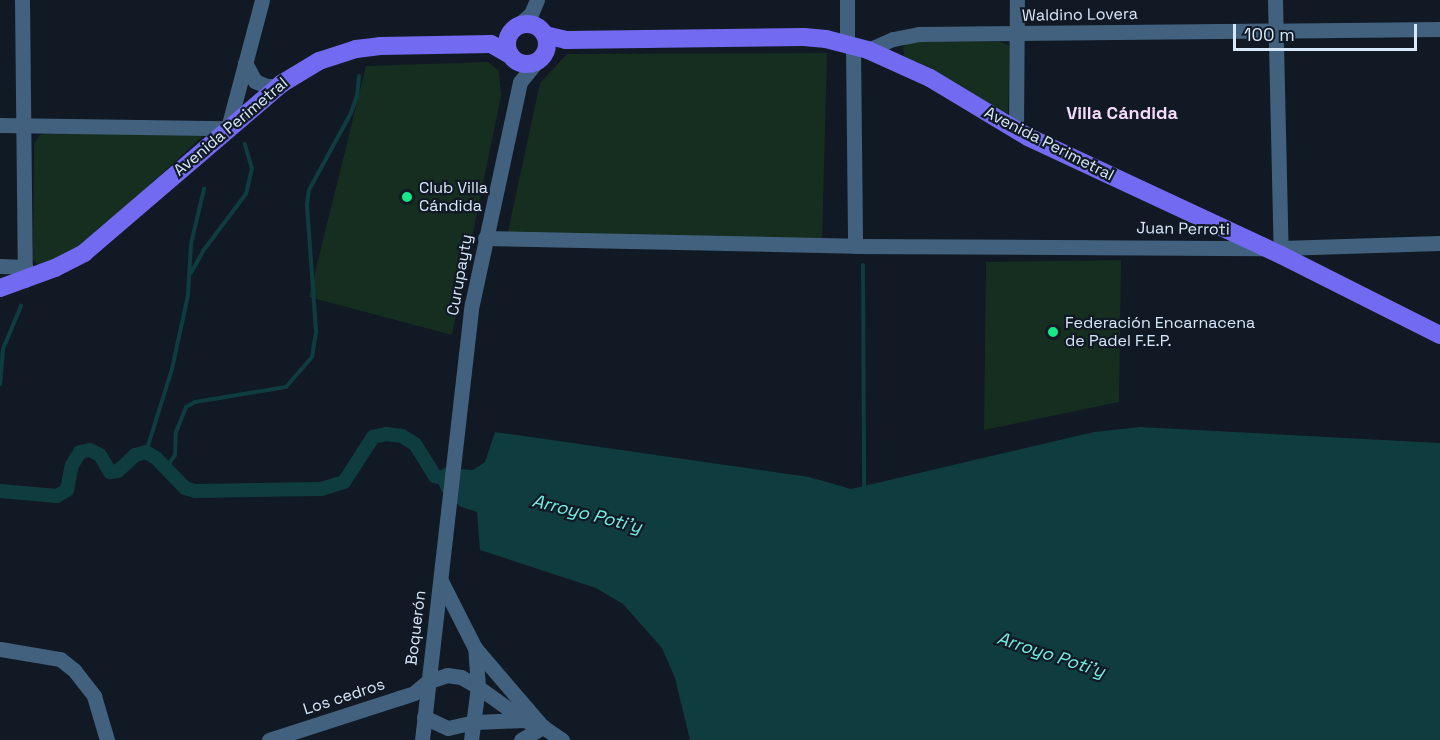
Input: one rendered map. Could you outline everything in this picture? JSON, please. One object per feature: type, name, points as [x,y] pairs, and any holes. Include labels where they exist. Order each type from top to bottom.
[{"type":"main road","name":"Avenida Perimetral","points":[[514,28],[531,24],[542,45]]},
{"type":"main road","points":[[491,44],[514,28]]},
{"type":"main road","points":[[512,57],[507,42],[514,28]]},
{"type":"main road","name":"Avenida Perimetral","points":[[0,288],[25,274],[76,258],[92,247],[278,86],[319,61],[356,49],[380,46],[491,44],[525,63],[542,45],[566,40],[804,37],[856,46],[930,78],[1016,131],[1276,251],[1440,335]]},
{"type":"street","points":[[0,266],[25,274],[22,0]]},
{"type":"street","points":[[0,125],[228,128],[262,0]]},
{"type":"street","points":[[847,0],[856,46],[855,246]]},
{"type":"street","points":[[1016,131],[1017,0]]},
{"type":"street","points":[[1275,0],[1276,251]]},
{"type":"street","points":[[514,28],[528,19],[536,3]]},
{"type":"street","points":[[536,3],[542,45]]},
{"type":"street","name":"Waldino Lovera","points":[[856,46],[919,34],[1440,29]]},
{"type":"street","name":"Curupayty","points":[[445,521],[472,304],[485,238],[520,82],[542,45]]},
{"type":"street","name":"Curupayty","points":[[512,57],[520,82]]},
{"type":"street","points":[[245,63],[255,81],[266,86],[278,86]]},
{"type":"street","name":"Juan Perroti","points":[[485,238],[855,246],[1101,245],[1276,251],[1440,243]]},
{"type":"street","name":"Boquerón","points":[[422,740],[445,521]]},
{"type":"street","points":[[440,579],[475,648],[543,727]]},
{"type":"street","points":[[471,740],[478,687],[475,648]]},
{"type":"street","points":[[0,649],[60,659],[74,670],[94,696],[107,740]]},
{"type":"street","points":[[427,682],[440,676],[454,676],[478,687],[524,720],[543,727],[562,740]]},
{"type":"street","name":"Los cedros","points":[[268,740],[406,696],[427,682]]},
{"type":"street","points":[[424,717],[448,728],[475,723],[524,720]]},
{"type":"street","points":[[522,740],[543,727]]},
{"type":"shaded area","points":[[910,41],[1000,42],[1008,45],[1010,48],[1008,113],[1001,114],[932,69],[904,56],[903,47]]},
{"type":"shaded area","points":[[827,53],[822,245],[507,236],[540,83],[567,54]]},
{"type":"shaded area","name":"Club Villa Cándida","points":[[488,62],[499,71],[501,96],[452,335],[309,297],[366,66]]},
{"type":"shaded area","points":[[199,134],[203,136],[93,237],[70,254],[38,265],[33,259],[34,143],[40,135]]},
{"type":"shaded area","name":"Federación Encarnacena de Padel F.E.P.","points":[[1121,260],[1119,402],[984,430],[986,262]]},
{"type":"water","points":[[1140,427],[1440,443],[1440,740],[690,740],[675,678],[662,648],[623,604],[596,588],[480,550],[477,512],[461,507],[442,492],[435,476],[444,468],[473,470],[485,462],[495,432],[809,477],[851,489],[1094,432]]},
{"type":"waterway","points":[[165,469],[175,455],[176,432],[186,407],[195,402],[286,387],[312,357],[316,331],[307,204],[309,190],[351,113],[357,96],[359,76]]},
{"type":"waterway","points":[[191,273],[203,251],[246,194],[252,169],[245,144]]},
{"type":"waterway","points":[[146,452],[172,369],[188,295],[191,244],[204,189]]},
{"type":"waterway","points":[[863,265],[864,487]]},
{"type":"waterway","points":[[0,384],[3,349],[21,306]]},
{"type":"waterway","name":"Arroyo Poti'y","points":[[0,491],[57,496],[67,490],[72,465],[80,452],[90,450],[100,455],[110,472],[118,471],[135,455],[146,452],[156,458],[185,488],[195,491],[321,489],[344,482],[373,437],[386,434],[402,436],[415,444],[435,476],[451,480]]},
{"type":"place","name":"Club Villa Cándida","points":[[407,197]]},
{"type":"place","name":"Federación Encarnacena de Padel F.E.P.","points":[[1053,332]]},
{"type":"district","name":"Villa Cándida","points":[[1122,113]]}]
